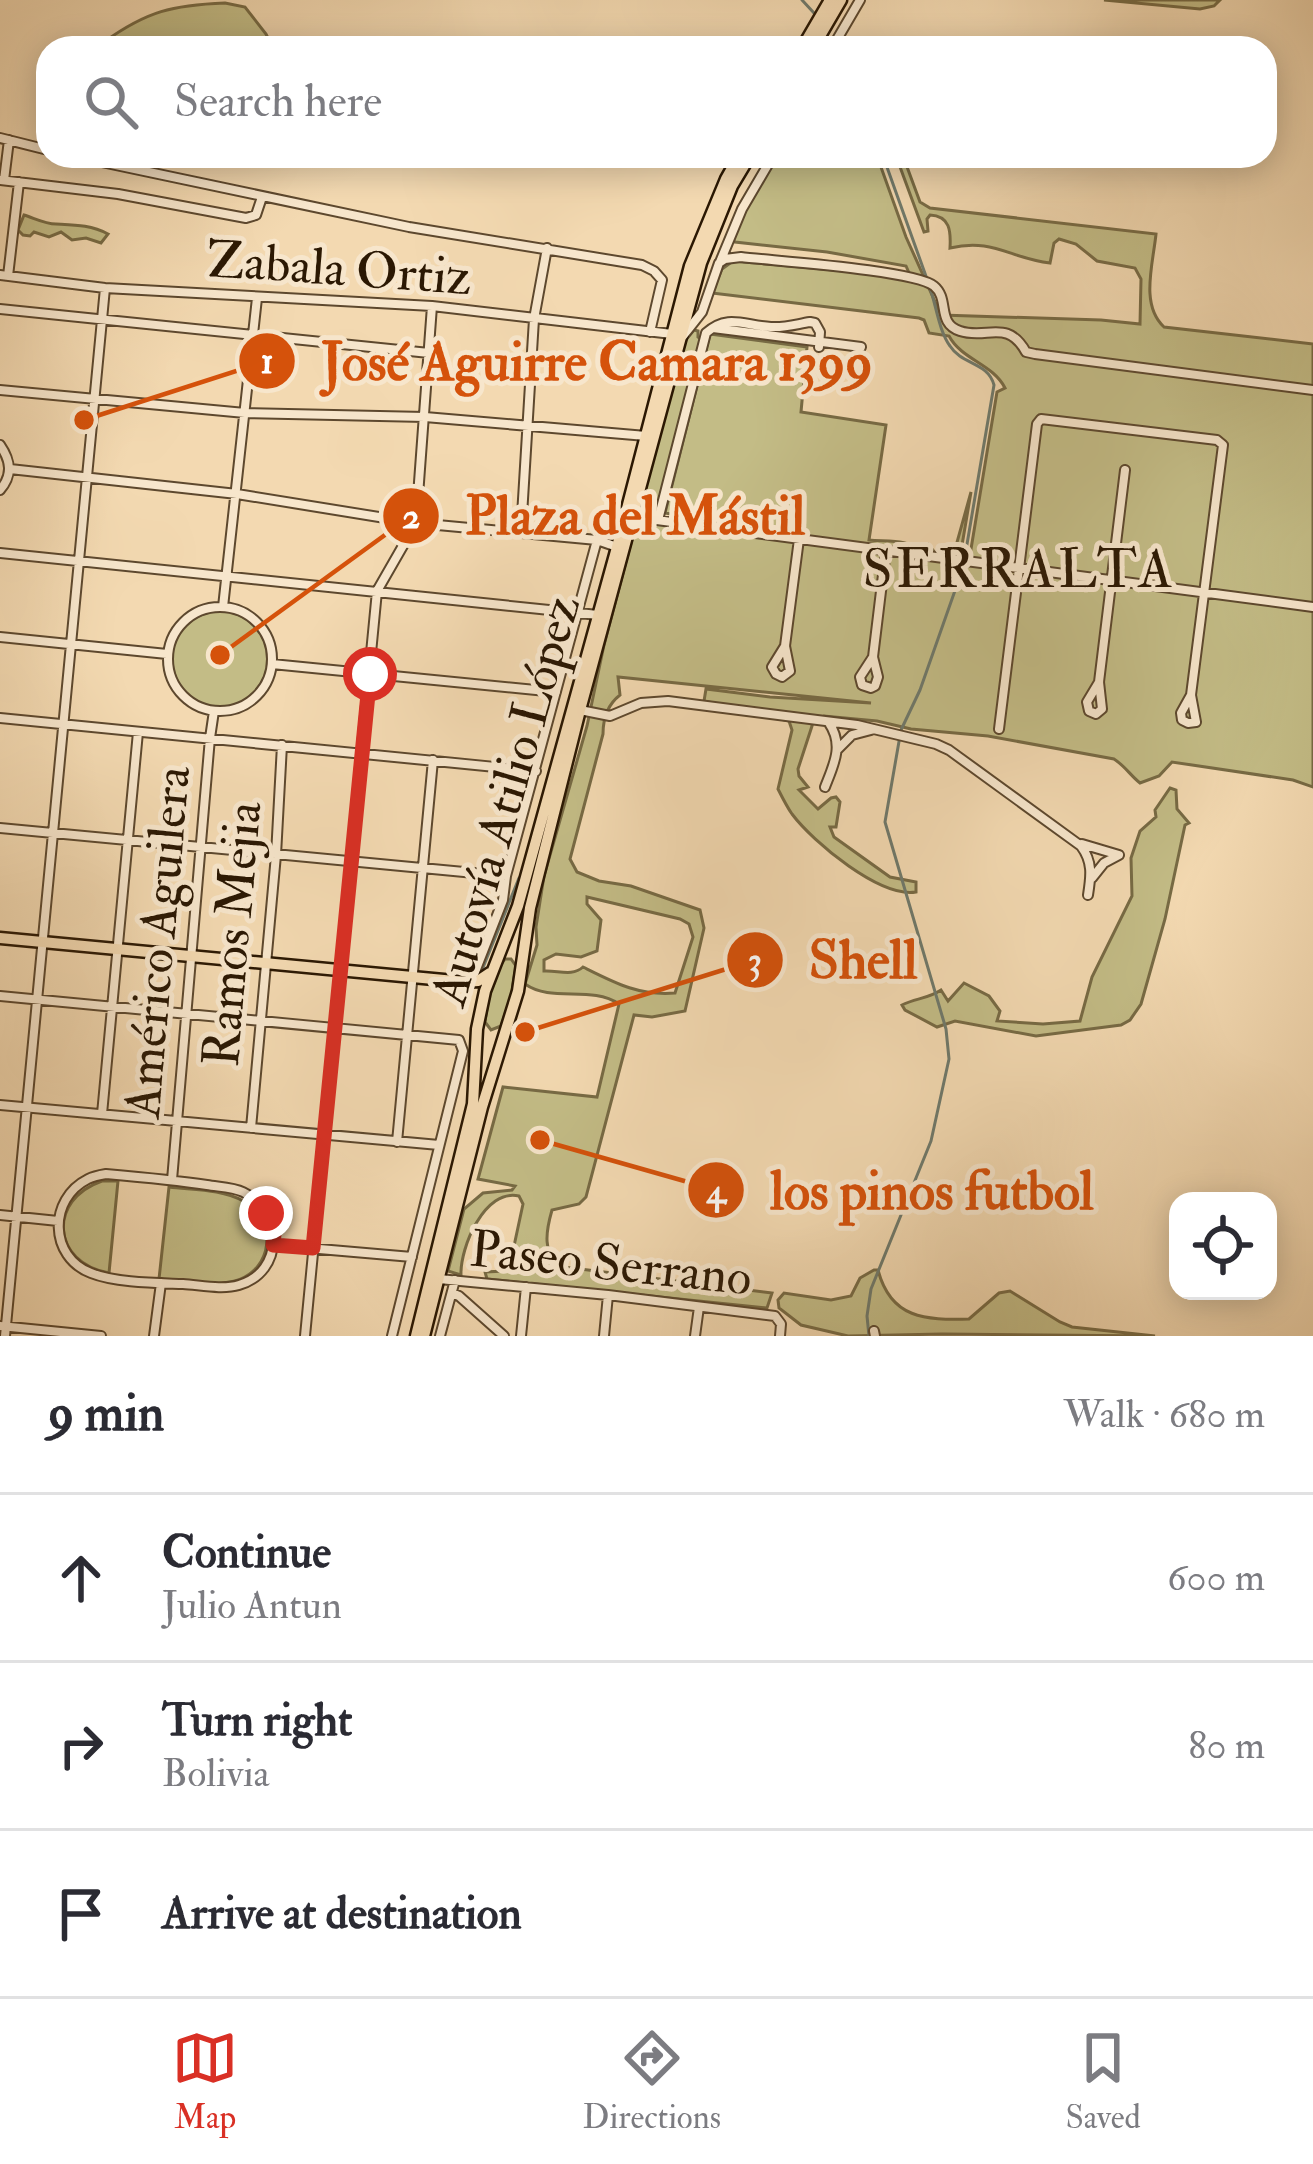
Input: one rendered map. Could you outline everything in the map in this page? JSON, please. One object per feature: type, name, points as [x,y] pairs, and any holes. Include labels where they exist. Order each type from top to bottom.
[{"type":"main road","points":[[809,36],[830,0]]},
{"type":"main road","points":[[820,36],[841,0]]},
{"type":"main road","name":"Autovía Atilio López","points":[[420,1336],[473,1104],[480,1014],[518,906],[598,615],[634,517],[700,239],[732,168]]},
{"type":"main road","name":"Autovía Atilio López","points":[[420,1336],[506,1031],[530,908],[646,436],[709,243],[743,168]]},
{"type":"main road","points":[[0,940],[413,980],[471,982],[502,956],[510,955],[521,971]]},
{"type":"main road","points":[[413,980],[470,989],[477,996],[482,1029],[496,1036],[506,1031]]},
{"type":"street","points":[[839,36],[860,0]]},
{"type":"street","points":[[36,147],[5,139],[2,180],[118,194],[246,218],[256,214],[262,197]]},
{"type":"street","points":[[128,168],[409,227],[627,261],[662,280],[650,332]]},
{"type":"street","points":[[677,336],[702,312],[742,209],[765,168]]},
{"type":"street","points":[[4,276],[20,182]]},
{"type":"street","points":[[521,532],[534,319],[548,248]]},
{"type":"street","points":[[719,263],[741,257],[919,279],[940,292],[950,326],[968,333],[1012,335],[1026,352],[1313,390]]},
{"type":"street","name":"Zabala Ortiz","points":[[4,276],[256,298],[432,306],[677,336]]},
{"type":"street","points":[[101,1336],[3,1329],[105,287]]},
{"type":"street","points":[[224,607],[256,298]]},
{"type":"street","points":[[305,1336],[376,591],[416,523],[432,306]]},
{"type":"street","points":[[0,309],[429,353]]},
{"type":"street","points":[[658,520],[706,333],[727,320],[771,327],[810,322],[820,332],[819,345]]},
{"type":"street","points":[[711,328],[862,347]]},
{"type":"street","points":[[0,390],[244,413],[425,417],[646,436]]},
{"type":"street","points":[[999,729],[1041,419],[1221,442],[1191,695]]},
{"type":"street","points":[[0,446],[10,469],[0,490]]},
{"type":"street","points":[[10,469],[237,494],[416,523],[597,540],[621,548]]},
{"type":"street","points":[[1099,682],[1125,470]]},
{"type":"street","points":[[634,517],[1313,607]]},
{"type":"street","points":[[785,646],[799,539]]},
{"type":"street","points":[[471,982],[506,892],[506,876],[597,540]]},
{"type":"street","points":[[873,656],[886,550]]},
{"type":"street","points":[[0,553],[598,615]]},
{"type":"street","points":[[224,607],[257,622],[268,640],[272,664],[268,680],[247,704],[214,711],[196,706],[173,684],[167,654],[171,638],[192,614],[224,607]]},
{"type":"street","points":[[0,638],[167,654]]},
{"type":"street","points":[[272,664],[556,692]]},
{"type":"street","points":[[580,710],[610,716],[641,703],[668,701],[828,722],[936,744],[1075,841],[1089,861],[1089,890],[1099,868],[1119,855],[1075,841]]},
{"type":"street","name":"Américo Aguilera","points":[[172,1180],[214,711]]},
{"type":"street","points":[[0,718],[536,771]]},
{"type":"street","points":[[825,787],[837,750],[837,736],[828,722]]},
{"type":"street","points":[[837,750],[852,735],[874,730]]},
{"type":"street","points":[[102,1114],[138,732]]},
{"type":"street","name":"Ramos Mejia","points":[[251,1128],[282,745]]},
{"type":"street","points":[[397,1142],[433,760]]},
{"type":"street","points":[[0,828],[506,876]]},
{"type":"street","points":[[0,996],[459,1040],[464,1052],[392,1336]]},
{"type":"street","points":[[0,1105],[439,1145]]},
{"type":"street","points":[[106,1174],[172,1180],[233,1189],[250,1197],[272,1223],[273,1245],[256,1276],[240,1285],[161,1283],[86,1272],[67,1256],[58,1221],[73,1191],[88,1179],[106,1174]]},
{"type":"street","points":[[0,1215],[58,1221]]},
{"type":"street","points":[[273,1245],[412,1257]]},
{"type":"street","name":"Paseo Serrano","points":[[439,1279],[775,1316],[781,1324],[780,1336]]},
{"type":"street","points":[[440,1336],[455,1280]]},
{"type":"street","points":[[154,1336],[161,1283]]},
{"type":"street","points":[[521,1336],[526,1287]]},
{"type":"street","points":[[452,1293],[504,1336]]},
{"type":"street","points":[[604,1336],[608,1295]]},
{"type":"street","points":[[695,1336],[698,1307]]},
{"type":"shaded area","points":[[1104,0],[1220,0],[1200,9]]},
{"type":"shaded area","points":[[225,3],[245,7],[267,36],[113,36],[161,12]]},
{"type":"shaded area","points":[[769,168],[881,168],[941,315],[1140,324],[1141,279],[1135,268],[1097,261],[1076,244],[1059,239],[1050,263],[978,245],[950,248],[948,226],[937,216],[930,215],[924,232],[900,168],[907,168],[920,202],[930,208],[1156,234],[1150,296],[1164,327],[1313,344],[1313,787],[1172,762],[1159,776],[1140,783],[1114,759],[988,736],[824,716],[813,722],[798,769],[808,787],[799,790],[818,809],[836,797],[840,802],[836,827],[830,827],[834,837],[890,877],[916,882],[916,892],[901,892],[848,866],[790,811],[778,789],[792,730],[789,721],[704,701],[706,689],[871,703],[618,677],[620,695],[605,717],[570,859],[577,872],[599,881],[631,886],[700,910],[704,928],[685,1011],[634,1015],[586,1197],[579,1204],[552,1210],[549,1249],[564,1267],[772,1293],[767,1308],[487,1279],[485,1272],[505,1271],[511,1260],[523,1204],[519,1196],[507,1196],[485,1210],[470,1236],[461,1275],[448,1271],[464,1209],[483,1193],[515,1186],[478,1179],[503,1087],[597,1097],[619,1004],[525,984],[537,945],[544,876],[684,342],[694,330],[702,340],[656,523],[688,528],[696,518],[665,513],[710,334],[807,347],[801,412],[886,425],[869,540],[904,543],[920,552],[928,544],[936,554],[949,557],[971,492],[960,557],[969,561],[997,392],[1005,388],[1000,380],[949,336],[929,333],[919,318],[712,293],[722,269],[733,261],[877,274],[913,282],[906,266],[732,239]],"holes":[[[587,897],[689,924],[693,937],[675,993],[639,990],[583,967],[570,972],[544,971],[544,960],[556,954],[581,957],[597,951],[601,920],[587,904]]]},
{"type":"shaded area","points":[[24,215],[108,234],[101,243],[72,240],[61,232],[49,237],[34,232],[23,235],[18,230]]},
{"type":"shaded area","points":[[220,611],[254,625],[268,659],[254,693],[220,707],[186,693],[172,659],[186,625]]},
{"type":"shaded area","points":[[1170,788],[1176,790],[1177,809],[1189,823],[1141,1004],[1130,1020],[1036,1036],[955,1021],[937,1027],[905,1010],[902,1005],[941,990],[948,1001],[964,983],[989,996],[1000,1011],[997,1021],[1080,1021],[1092,977],[1132,896],[1131,858],[1140,831],[1156,817],[1155,810]]},
{"type":"shaded area","points":[[505,959],[516,966],[511,997],[501,1026],[491,1030],[485,1022],[489,997]]},
{"type":"shaded area","points":[[102,1181],[118,1181],[109,1273],[76,1257],[64,1230],[72,1202]]},
{"type":"shaded area","points":[[169,1187],[226,1194],[254,1209],[262,1220],[267,1244],[258,1266],[226,1283],[159,1279]]},
{"type":"shaded area","points":[[874,1270],[901,1307],[924,1317],[969,1319],[999,1293],[1010,1291],[1072,1327],[1155,1336],[848,1336],[801,1325],[779,1308],[784,1293],[831,1300],[851,1296],[860,1278]]},
{"type":"waterway","points":[[802,0],[814,13]]},
{"type":"waterway","points":[[887,168],[927,279]]},
{"type":"waterway","points":[[930,288],[950,346],[986,372],[994,385],[965,556]]},
{"type":"waterway","points":[[869,1336],[871,1289],[931,1141],[949,1059],[946,1029],[885,822],[901,730],[964,565]]},
{"type":"waterway","points":[[482,970],[519,878]]},
{"type":"place","name":"José Aguirre Camara 1399","points":[[84,420]]},
{"type":"place","name":"Plaza del Mástil","points":[[220,655]]},
{"type":"place","name":"Shell","points":[[525,1032]]},
{"type":"place","name":"los pinos futbol","points":[[540,1140]]},
{"type":"district","name":"SERRALTA","points":[[1019,568]]},
{"type":"route","points":[[266,1213],[272,1223],[273,1245],[313,1248],[370,674]]}]
